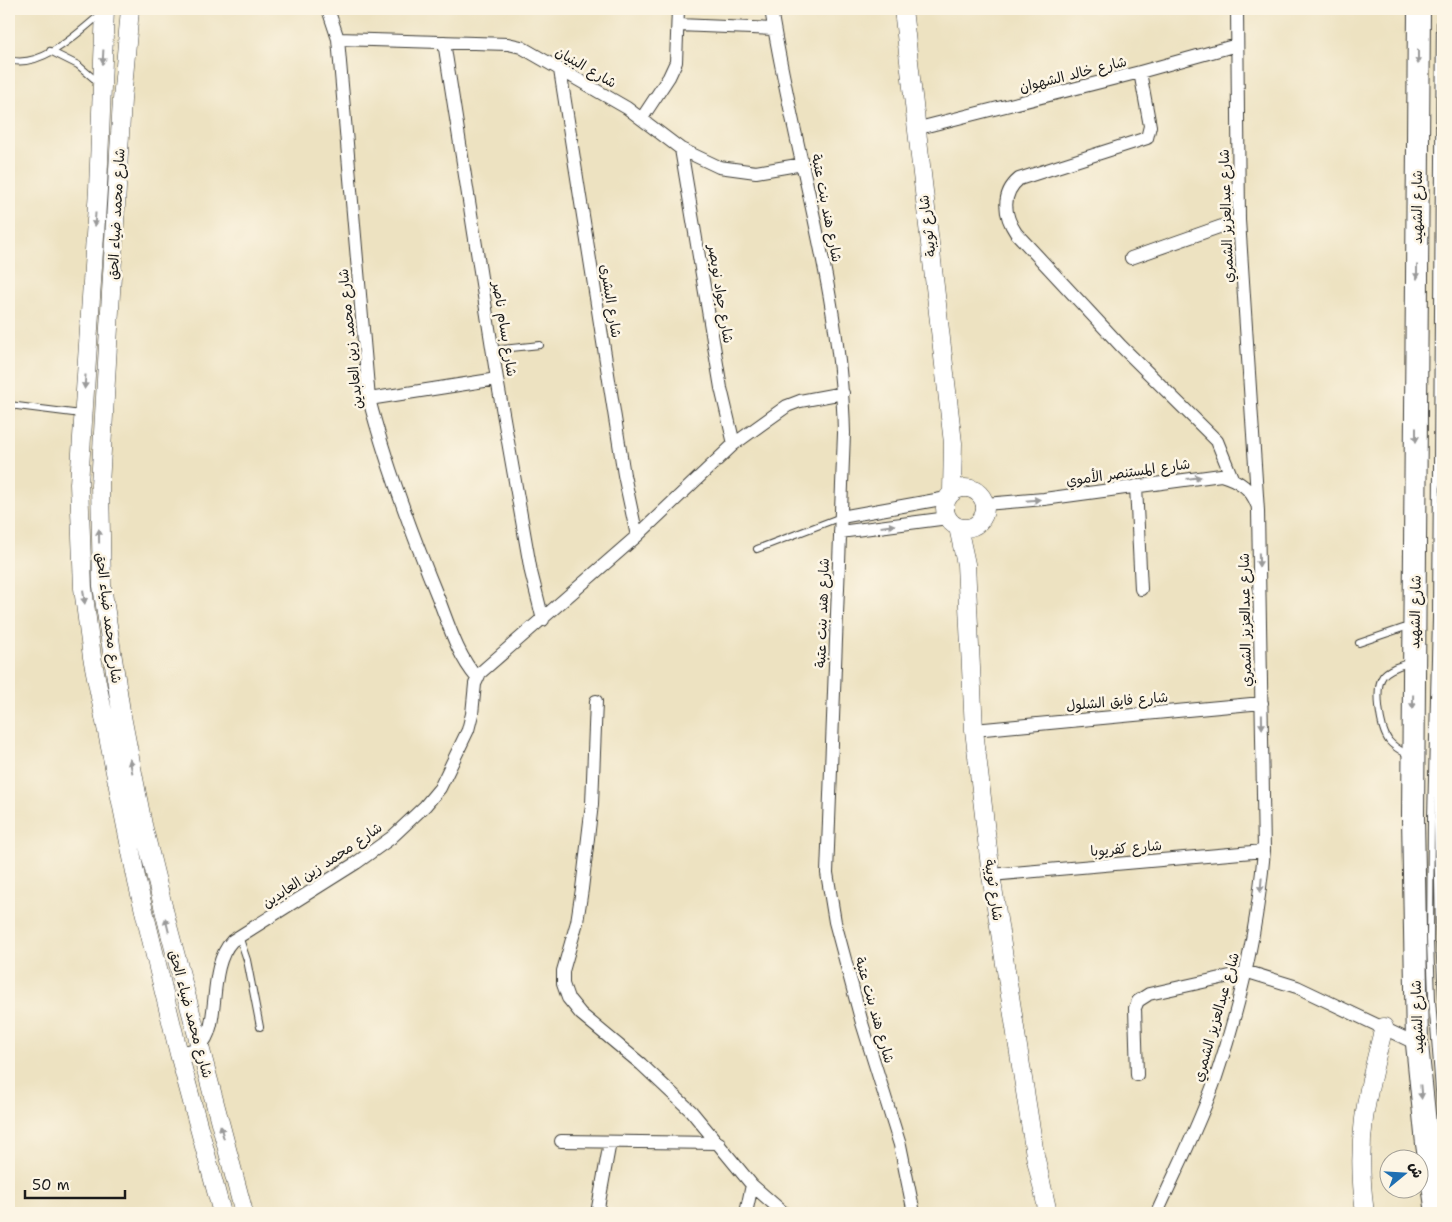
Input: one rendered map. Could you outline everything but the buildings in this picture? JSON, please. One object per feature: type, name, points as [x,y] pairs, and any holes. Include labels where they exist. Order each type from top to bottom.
[{"type":"highway","name":"شارع الشهيد","points":[[1418,9],[1413,758],[1417,1044],[1427,1144],[1437,1213]]},
{"type":"main road","name":"شارع محمد ضياء الحق","points":[[130,9],[122,100],[100,484],[100,552],[106,620],[133,778],[156,881],[244,1213]]},
{"type":"main road","name":"شارع ثويبة","points":[[903,9],[915,129],[953,443],[949,495]]},
{"type":"main road","name":"شارع محمد ضياء الحق","points":[[105,10],[98,189],[83,415],[79,519],[87,622],[123,819],[178,1054],[222,1213]]},
{"type":"main road","name":"شارع ثويبة","points":[[953,443],[971,488]]},
{"type":"main road","points":[[971,488],[982,497],[985,504],[983,517],[978,523],[965,528],[953,523],[945,512],[949,495],[957,489],[971,488]]},
{"type":"main road","name":"شارع ثويبة","points":[[953,523],[966,564],[974,730],[991,875],[1035,1155],[1048,1213]]},
{"type":"main road","name":"شارع ثويبة","points":[[966,564],[978,523]]},
{"type":"main road","points":[[1365,1213],[1361,1172],[1362,1125],[1366,1096],[1384,1027]]},
{"type":"main road","points":[[210,1171],[231,1166]]},
{"type":"street","name":"شارع محمد زين العابدين","points":[[199,1047],[209,1031],[220,962],[227,947],[239,936],[356,863],[391,838],[425,806],[440,788],[468,730],[477,678],[462,656],[416,544],[378,436],[369,399],[338,39],[328,9]]},
{"type":"street","points":[[642,118],[673,69],[677,53],[678,9]]},
{"type":"street","name":"شارع هند بنت عتبة","points":[[771,9],[828,290],[843,393],[840,532],[827,873],[835,922],[862,1022],[900,1145],[914,1213]]},
{"type":"street","name":"شارع عبدالعزيز الشمري","points":[[1157,1213],[1216,1078],[1248,972],[1259,902],[1264,851],[1258,511],[1239,220],[1237,9]]},
{"type":"street","points":[[678,26],[774,29]]},
{"type":"street","name":"شارع البنيان","points":[[338,39],[508,44],[531,52],[642,118],[681,149],[719,167],[737,171],[756,172],[803,164]]},
{"type":"street","name":"شارع بسام ناصر","points":[[444,42],[497,379],[533,582],[543,620]]},
{"type":"street","name":"شارع خالد الشهوان","points":[[915,129],[1140,72],[1237,45]]},
{"type":"street","name":"شارع البشرى","points":[[560,70],[624,475],[637,536]]},
{"type":"street","points":[[1140,72],[1150,126],[1147,138],[1143,141],[1019,179],[1006,196],[1008,217],[1016,233],[1121,346],[1217,441],[1232,478],[1249,492],[1258,511]]},
{"type":"street","name":"شارع جواد نويصر","points":[[681,149],[721,388],[734,444]]},
{"type":"street","points":[[1131,258],[1239,220]]},
{"type":"street","points":[[369,399],[497,379]]},
{"type":"street","points":[[477,678],[485,668],[543,620],[637,536],[734,444],[792,403],[843,393]]},
{"type":"street","name":"شارع المستنصر الأموي","points":[[985,504],[1044,499],[1209,476],[1232,478]]},
{"type":"street","points":[[1136,486],[1141,589]]},
{"type":"street","points":[[840,517],[949,495]]},
{"type":"street","points":[[840,532],[953,523]]},
{"type":"street","points":[[596,701],[590,823],[577,922],[563,970],[563,984],[568,998],[581,1014],[671,1092],[719,1143],[752,1185],[784,1213]]},
{"type":"street","name":"شارع فايق الشلول","points":[[974,730],[1262,703]]},
{"type":"street","name":"شارع كفريوبا","points":[[991,875],[1264,851]]},
{"type":"street","points":[[1137,1074],[1135,1008],[1138,1001],[1149,994],[1248,972],[1297,987],[1417,1044]]},
{"type":"street","points":[[178,1054],[199,1047]]},
{"type":"street","points":[[561,1141],[719,1143]]},
{"type":"street","points":[[597,1213],[610,1142]]},
{"type":"street","points":[[746,1213],[752,1185]]},
{"type":"lane","points":[[1440,9],[1436,618],[1430,939],[1432,1000],[1443,1142]]},
{"type":"lane","points":[[9,60],[27,61],[50,51],[78,32],[105,10]]},
{"type":"lane","points":[[50,51],[78,65],[102,85]]},
{"type":"lane","points":[[493,350],[540,345]]},
{"type":"lane","points":[[9,406],[83,415]]},
{"type":"lane","points":[[757,549],[840,517]]},
{"type":"lane","points":[[1443,541],[1438,822],[1438,938],[1443,1019]]},
{"type":"lane","points":[[1359,643],[1415,624]]},
{"type":"lane","points":[[1413,758],[1393,745],[1385,735],[1379,689],[1383,677],[1388,672],[1414,660]]},
{"type":"lane","points":[[239,936],[247,960],[260,1028]]}]
